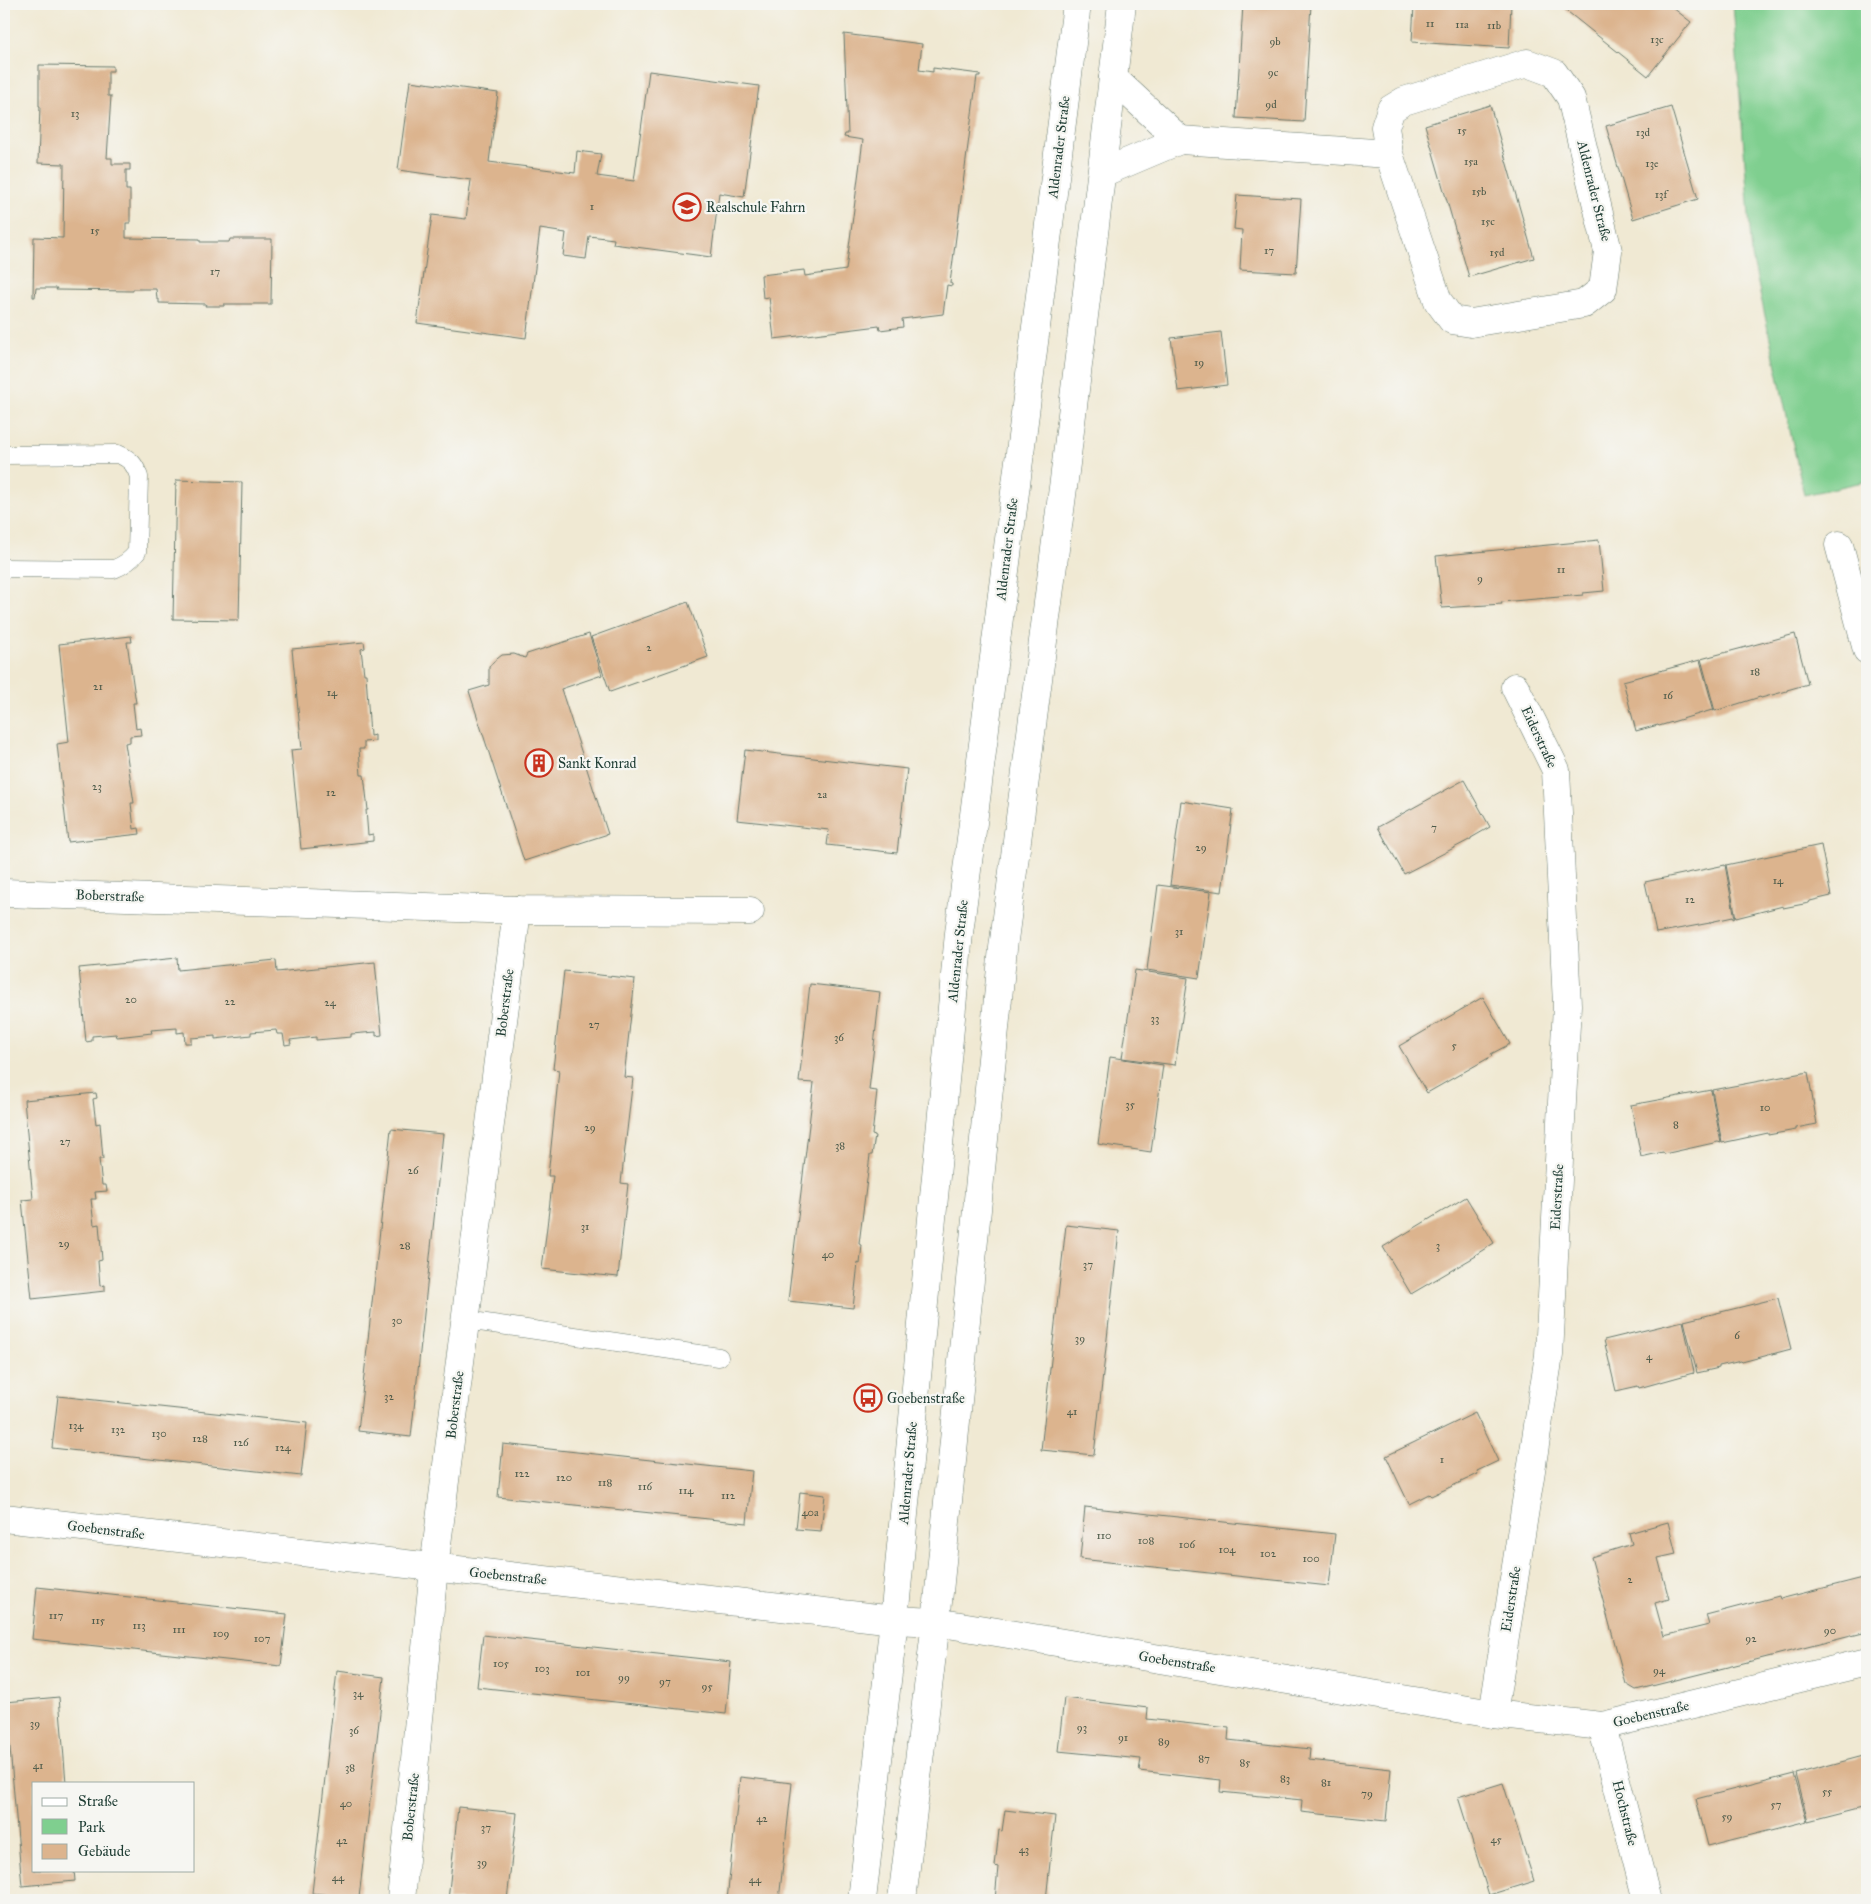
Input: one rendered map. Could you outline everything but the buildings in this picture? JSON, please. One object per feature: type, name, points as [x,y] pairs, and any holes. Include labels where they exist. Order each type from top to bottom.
[{"type":"street","name":"Aldenrader Straße","points":[[862,1900],[894,1620],[959,933],[1077,4]]},
{"type":"street","points":[[902,1900],[936,1622],[1003,948],[1053,566],[1122,4]]},
{"type":"street","name":"Aldenrader Straße","points":[[1527,63],[1554,73],[1571,98],[1608,251],[1603,289],[1584,304],[1471,323],[1452,320],[1438,301],[1388,154],[1385,127],[1391,108],[1404,101],[1527,63]]},
{"type":"street","points":[[1113,78],[1180,140]]},
{"type":"street","points":[[1102,173],[1180,140],[1388,154]]},
{"type":"street","points":[[1839,545],[1867,650]]},
{"type":"street","name":"Eiderstraße","points":[[1493,1714],[1548,1355],[1567,1005],[1556,770],[1515,686]]},
{"type":"street","name":"Boberstraße","points":[[4,893],[517,910],[750,911]]},
{"type":"street","name":"Boberstraße","points":[[401,1900],[434,1568],[517,910]]},
{"type":"street","name":"Goebenstraße","points":[[4,1518],[894,1620],[936,1622],[1493,1714],[1602,1726],[1867,1662]]},
{"type":"street","name":"Hochstraße","points":[[1602,1726],[1647,1900]]},
{"type":"lane","points":[[4,455],[118,454],[129,459],[136,466],[139,477],[137,552],[131,561],[123,566],[114,568],[4,568]]},
{"type":"lane","points":[[466,1320],[719,1357]]},
{"type":"green space","points":[[1733,4],[1867,4],[1867,481],[1804,495],[1752,256]]},
{"type":"place","name":"Realschule Fahrn","points":[[687,207]]},
{"type":"place","name":"Sankt Konrad","points":[[539,763]]},
{"type":"place","name":"Goebenstraße","points":[[868,1398]]}]
